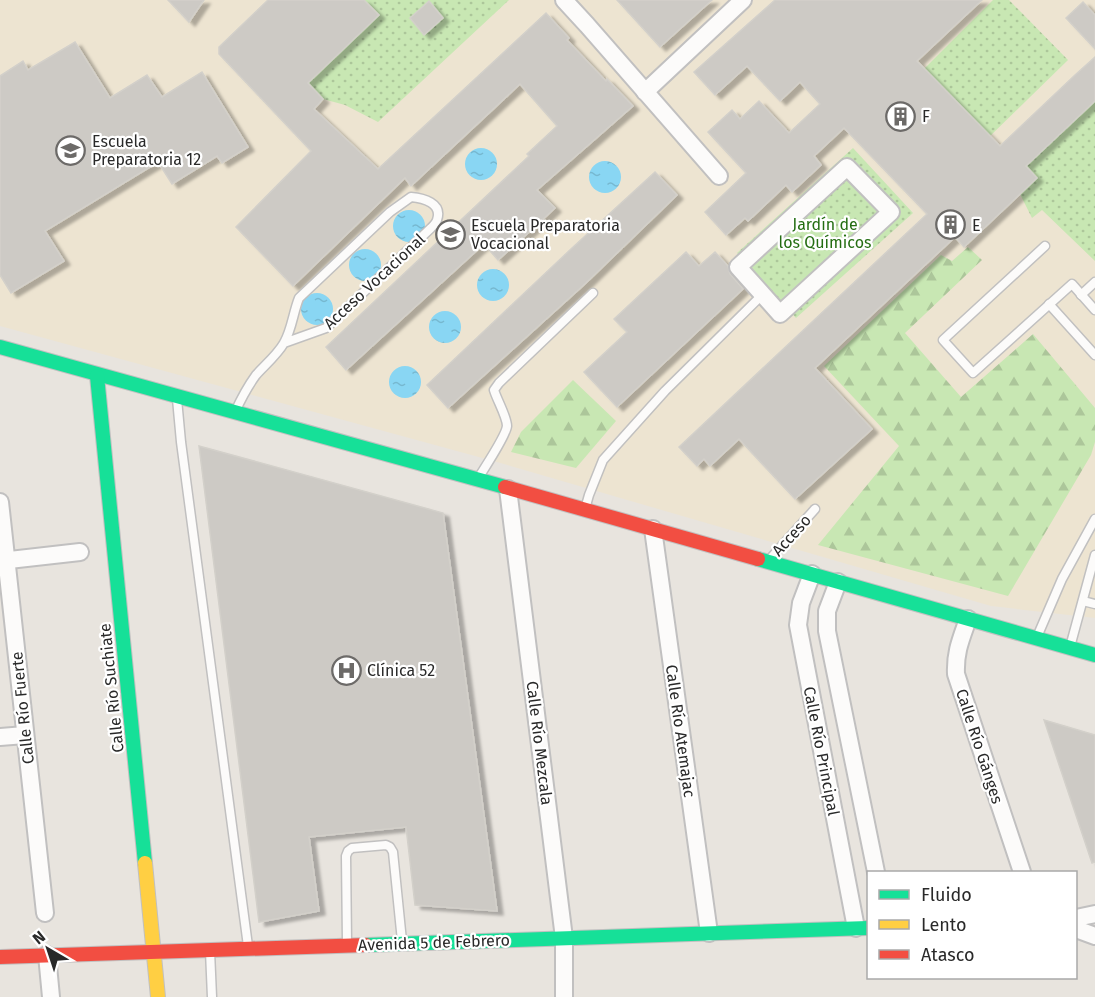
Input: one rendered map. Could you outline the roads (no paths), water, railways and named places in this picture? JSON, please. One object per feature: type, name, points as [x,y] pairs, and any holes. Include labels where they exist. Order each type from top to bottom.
[{"type":"street","points":[[564,0],[718,176]]},
{"type":"street","points":[[645,92],[743,0]]},
{"type":"street","points":[[847,167],[891,212],[780,314],[762,295],[738,267],[847,167]]},
{"type":"street","points":[[0,347],[1095,655]]},
{"type":"street","name":"Calle Río Suchiate","points":[[97,376],[158,997]]},
{"type":"street","name":"Calle Río Mezcala","points":[[508,489],[564,938],[564,997]]},
{"type":"street","name":"Calle Río Fuerte","points":[[0,502],[3,561],[45,914]]},
{"type":"street","name":"Calle Río Atemajac","points":[[653,529],[710,933]]},
{"type":"street","points":[[3,561],[80,552]]},
{"type":"street","name":"Calle Río Principal","points":[[812,574],[801,603],[798,625],[862,928]]},
{"type":"street","name":"Calle Río Principal","points":[[838,582],[827,610],[827,631],[876,871]]},
{"type":"street","name":"Calle Río Gánges","points":[[968,619],[957,648],[956,674],[1021,871]]},
{"type":"street","points":[[0,737],[25,735]]},
{"type":"street","points":[[1077,918],[1095,914]]},
{"type":"street","name":"Avenida 5 de Febrero","points":[[0,957],[862,928]]},
{"type":"street","points":[[1077,929],[1095,936]]},
{"type":"street","points":[[47,955],[51,997]]},
{"type":"lane","name":"Acceso Vocacional","points":[[235,412],[254,378],[284,343],[298,298],[397,207],[411,197],[431,202],[437,209],[437,219],[423,236],[326,328],[284,343]]},
{"type":"lane","points":[[1045,246],[943,340],[973,373],[1072,284],[1095,310]]},
{"type":"lane","points":[[1081,295],[1095,282]]},
{"type":"lane","points":[[477,480],[507,427],[494,390],[593,293]]},
{"type":"lane","points":[[585,510],[603,460],[665,391],[762,295]]},
{"type":"lane","points":[[1049,304],[1095,355]]},
{"type":"lane","points":[[177,396],[181,442],[248,949]]},
{"type":"lane","name":"Acceso","points":[[768,562],[815,509]]},
{"type":"lane","points":[[1036,639],[1062,579],[1095,519]]},
{"type":"lane","points":[[1070,648],[1095,555]]},
{"type":"lane","points":[[1083,601],[1095,604]]},
{"type":"lane","points":[[347,945],[346,856],[352,848],[386,845],[393,852],[402,944]]},
{"type":"lane","points":[[210,950],[212,997]]},
{"type":"water","points":[[481,148],[493,152],[497,164],[493,176],[481,180],[469,176],[465,164],[469,152]]},
{"type":"water","points":[[605,161],[617,165],[621,177],[617,189],[605,193],[593,189],[589,177],[593,165]]},
{"type":"water","points":[[409,210],[420,215],[425,226],[420,237],[409,242],[398,237],[393,226],[398,215]]},
{"type":"water","points":[[365,249],[377,253],[381,265],[377,277],[365,281],[353,277],[349,265],[353,253]]},
{"type":"water","points":[[493,269],[505,273],[509,285],[505,297],[493,301],[481,297],[477,285],[481,273]]},
{"type":"water","points":[[317,293],[329,297],[333,309],[329,321],[317,325],[305,321],[301,309],[305,297]]},
{"type":"water","points":[[445,311],[457,315],[461,327],[457,339],[445,343],[433,339],[429,327],[433,315]]},
{"type":"water","points":[[405,366],[417,370],[421,382],[417,394],[405,398],[393,394],[389,382],[393,370]]},
{"type":"place","name":"F","points":[[901,116]]},
{"type":"place","name":"Escuela Preparatoria 12","points":[[71,150]]},
{"type":"place","name":"E","points":[[951,225]]},
{"type":"place","name":"Escuela Preparatoria Vocacional","points":[[450,234]]},
{"type":"place","name":"Clínica 52","points":[[346,670]]},
{"type":"park label","name":"Jardín de los Químicos","points":[[825,233]]}]
